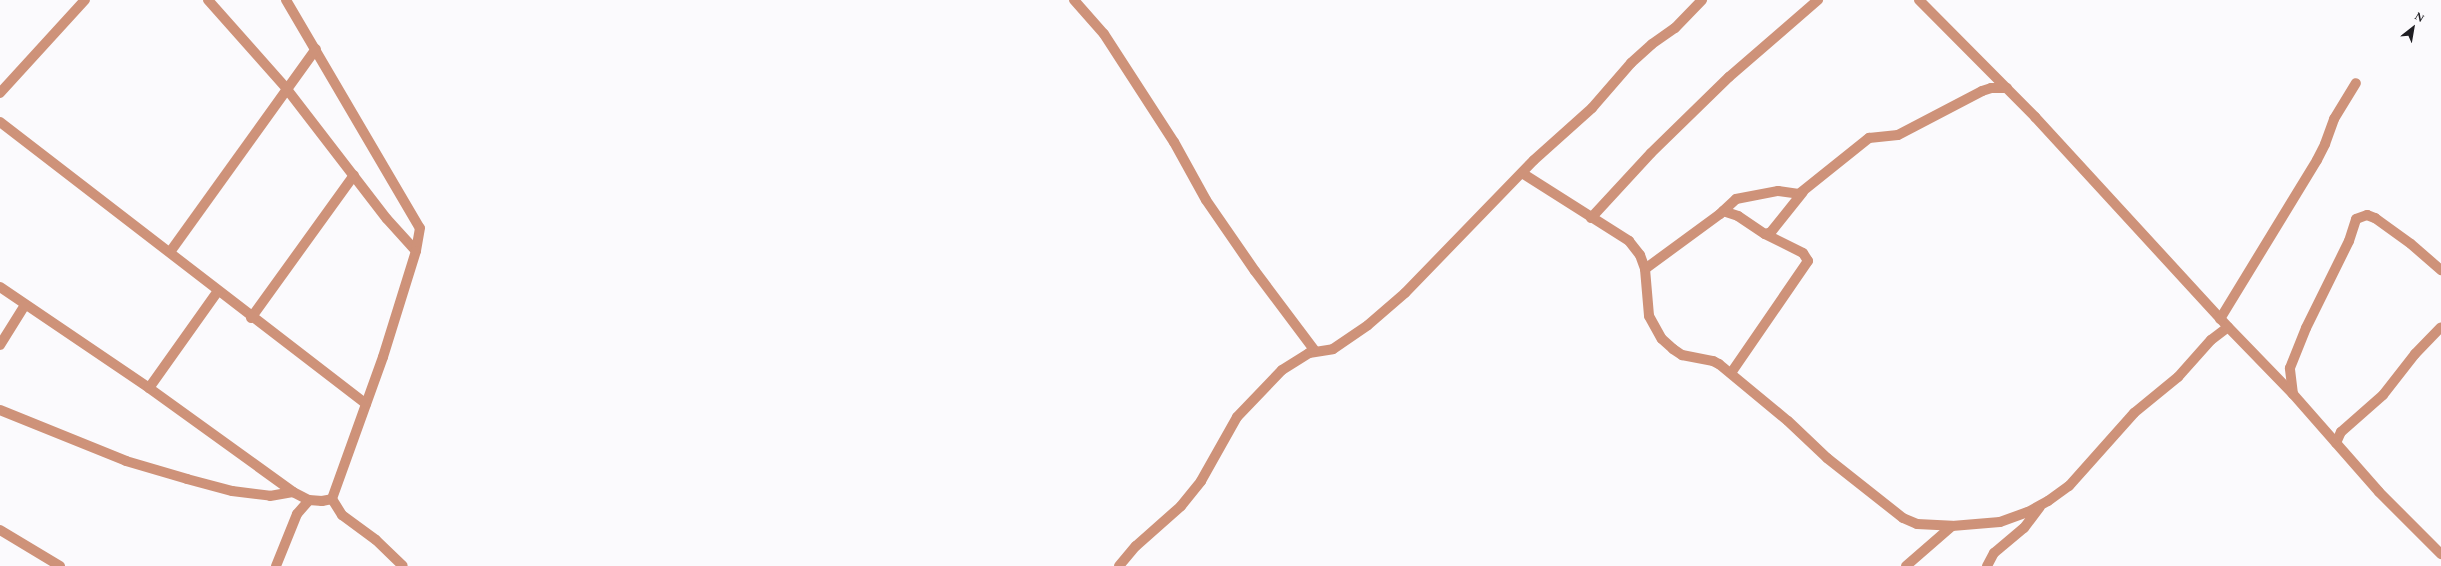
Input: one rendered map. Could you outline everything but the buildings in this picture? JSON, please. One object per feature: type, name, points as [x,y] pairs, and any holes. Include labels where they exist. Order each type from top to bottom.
[{"type":"street","points":[[0,93],[85,0]]},
{"type":"street","points":[[208,0],[286,88],[416,252]]},
{"type":"street","points":[[286,0],[420,228],[416,252],[366,404],[332,499]]},
{"type":"street","points":[[1074,0],[1108,40],[1174,142],[1206,200],[1255,271],[1315,351]]},
{"type":"street","points":[[1119,566],[1136,546],[1181,506],[1201,481],[1226,434],[1247,405],[1282,370],[1299,358],[1315,351],[1333,349],[1368,325],[1405,293],[1522,173],[1592,108],[1631,63],[1652,44],[1679,24],[1702,0]]},
{"type":"street","points":[[1591,218],[1651,153],[1729,77],[1818,0]]},
{"type":"street","points":[[1919,0],[2007,88],[2220,319],[2293,394],[2379,492],[2441,554]]},
{"type":"street","points":[[170,252],[286,88],[316,49]]},
{"type":"street","points":[[2220,319],[2317,160],[2326,144],[2334,119],[2356,82]]},
{"type":"street","points":[[1765,234],[1771,232],[1803,192],[1869,138],[1898,135],[1982,91],[1991,88],[2007,88]]},
{"type":"street","points":[[0,122],[170,252],[251,318],[366,404]]},
{"type":"street","points":[[1522,173],[1628,241],[1640,254],[1645,269],[1649,316],[1662,339],[1682,355],[1713,361],[1731,373],[1788,421],[1827,458],[1904,518],[1917,524],[1952,526],[2000,522],[2041,505],[2069,486],[2134,413],[2178,377],[2206,345],[2228,327]]},
{"type":"street","points":[[251,318],[354,175]]},
{"type":"street","points":[[1645,269],[1736,200],[1778,191],[1794,194],[1803,192]]},
{"type":"street","points":[[1723,211],[1738,216],[1765,234],[1804,253],[1808,262],[1731,373]]},
{"type":"street","points":[[2293,394],[2290,368],[2304,335],[2349,241],[2356,218],[2367,215],[2374,218],[2411,244],[2441,270]]},
{"type":"street","points":[[0,287],[149,388],[293,492],[309,500],[322,501],[332,499]]},
{"type":"street","points":[[149,388],[218,291]]},
{"type":"street","points":[[0,345],[25,305]]},
{"type":"street","points":[[2336,443],[2341,432],[2383,395],[2415,354],[2441,327]]},
{"type":"street","points":[[0,410],[126,461],[187,479],[232,491],[270,496],[293,492]]},
{"type":"street","points":[[332,499],[342,515],[376,540],[403,566]]},
{"type":"street","points":[[276,566],[297,514],[309,500]]},
{"type":"street","points":[[1987,566],[1994,553],[2024,528],[2041,505]]},
{"type":"street","points":[[1906,566],[1952,526]]},
{"type":"street","points":[[0,530],[60,566]]}]
